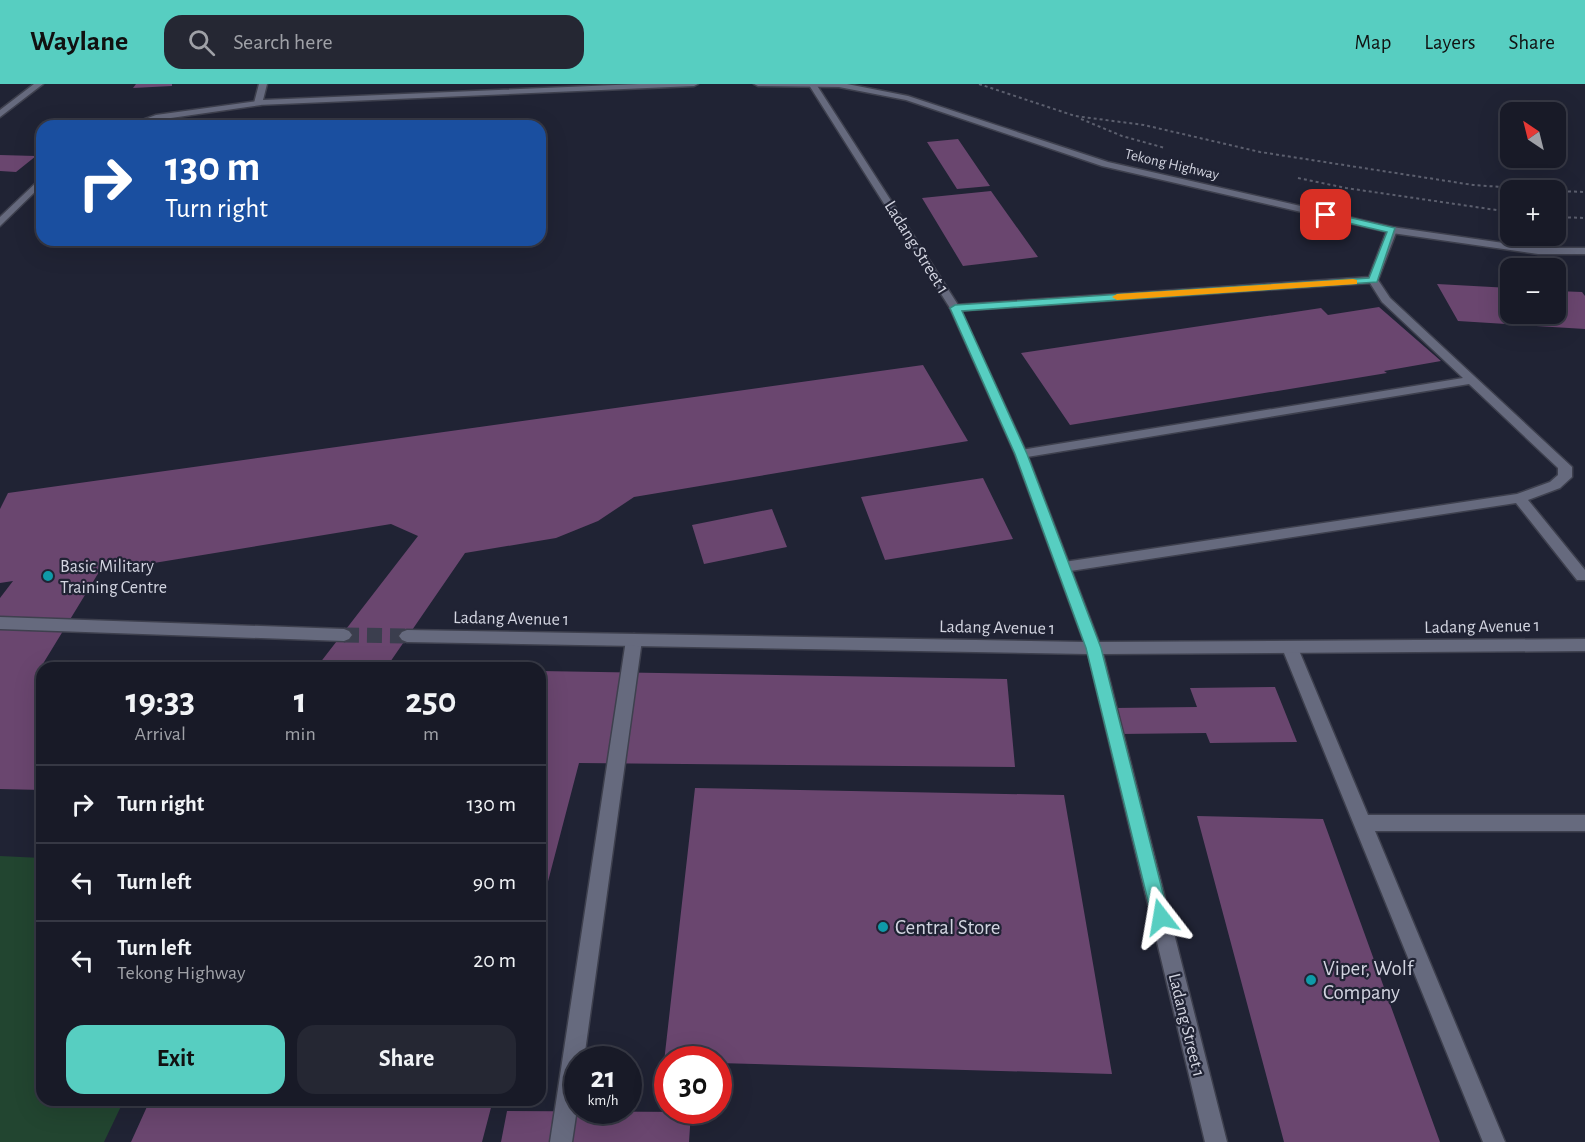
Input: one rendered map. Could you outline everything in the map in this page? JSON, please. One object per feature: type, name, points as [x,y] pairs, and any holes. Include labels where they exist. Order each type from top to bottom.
[{"type":"street","points":[[0,114],[39,84]]},
{"type":"street","points":[[258,103],[263,84]]},
{"type":"street","points":[[150,120],[258,103],[694,84]]},
{"type":"street","name":"Tekong Highway","points":[[758,84],[863,88],[908,98],[1105,164],[1392,230],[1538,251],[1585,251]]},
{"type":"street","name":"Ladang Street 1","points":[[813,85],[955,308],[1021,454],[1094,648],[1216,1142]]},
{"type":"street","points":[[0,223],[36,186]]},
{"type":"street","points":[[1373,280],[1392,230]]},
{"type":"street","points":[[955,308],[1373,280]]},
{"type":"street","points":[[1064,567],[1519,498],[1555,485],[1564,477],[1565,467],[1386,300],[1373,280]]},
{"type":"street","points":[[1021,454],[1473,380]]},
{"type":"street","points":[[1519,498],[1582,576],[1585,575]]},
{"type":"street","points":[[0,623],[344,634]]},
{"type":"street","name":"Ladang Avenue 1","points":[[408,636],[1094,648],[1585,645]]},
{"type":"street","points":[[561,1142],[634,640]]},
{"type":"street","points":[[1290,648],[1494,1142]]},
{"type":"street","points":[[1364,823],[1585,823]]},
{"type":"path","points":[[979,84],[1075,116],[1122,136],[1173,150]]},
{"type":"path","points":[[1075,116],[1144,125],[1196,139],[1318,162],[1473,185],[1500,187]]},
{"type":"path","points":[[1291,177],[1358,190],[1500,211]]},
{"type":"path","points":[[1566,191],[1585,192]]},
{"type":"path","points":[[1566,217],[1585,218]]},
{"type":"green space","points":[[0,856],[36,858],[36,1106],[121,1106],[104,1142],[0,1142]]},
{"type":"building","points":[[136,84],[172,84],[172,86],[133,88]]},
{"type":"building","points":[[958,139],[990,186],[957,189],[927,142]]},
{"type":"building","points":[[0,155],[36,156],[16,172],[0,171]]},
{"type":"building","points":[[991,191],[1038,257],[963,266],[922,198]]},
{"type":"building","points":[[1437,284],[1500,287],[1500,324],[1458,321]]},
{"type":"building","points":[[1566,291],[1582,292],[1585,296],[1585,329],[1506,324],[1566,324]]},
{"type":"building","points":[[1379,307],[1441,361],[1384,371],[1387,373],[1070,425],[1021,353],[1321,308],[1328,315]]},
{"type":"building","name":"Basic Military Training Centre","points":[[923,365],[968,441],[634,497],[598,521],[556,538],[465,553],[390,662],[321,662],[418,536],[391,524],[99,572],[44,662],[36,662],[36,790],[0,789],[0,598],[13,581],[0,583],[0,509],[8,493]]},
{"type":"building","points":[[983,478],[1013,539],[885,560],[861,497]]},
{"type":"building","points":[[772,509],[787,547],[704,564],[692,525]]},
{"type":"building","points":[[546,671],[1007,679],[1015,767],[579,763],[546,889]]},
{"type":"building","points":[[1275,687],[1297,742],[1210,743],[1206,733],[1120,734],[1113,708],[1197,707],[1190,688]]},
{"type":"building","name":"Central Store","points":[[695,788],[1064,795],[1112,1074],[732,1063],[732,1046],[666,1046]]},
{"type":"building","name":"Viper, Wolf Company","points":[[1197,816],[1323,819],[1440,1142],[1284,1142]]},
{"type":"building","points":[[147,1106],[491,1106],[482,1142],[131,1142]]},
{"type":"building","points":[[507,1111],[564,1111],[564,1124],[642,1124],[642,1112],[654,1112],[654,1124],[690,1124],[689,1142],[501,1142]]},
{"type":"tunnel","points":[[344,635],[407,636]]},
{"type":"slow traffic","points":[[1117,297],[1353,282]]},
{"type":"place","name":"Basic Military Training Centre","points":[[48,576]]},
{"type":"place","name":"Central Store","points":[[883,927]]},
{"type":"place","name":"Viper, Wolf Company","points":[[1311,980]]},
{"type":"route","points":[[1161,917],[1094,648],[1021,454],[955,308],[1373,280],[1392,230],[1326,215]]}]
